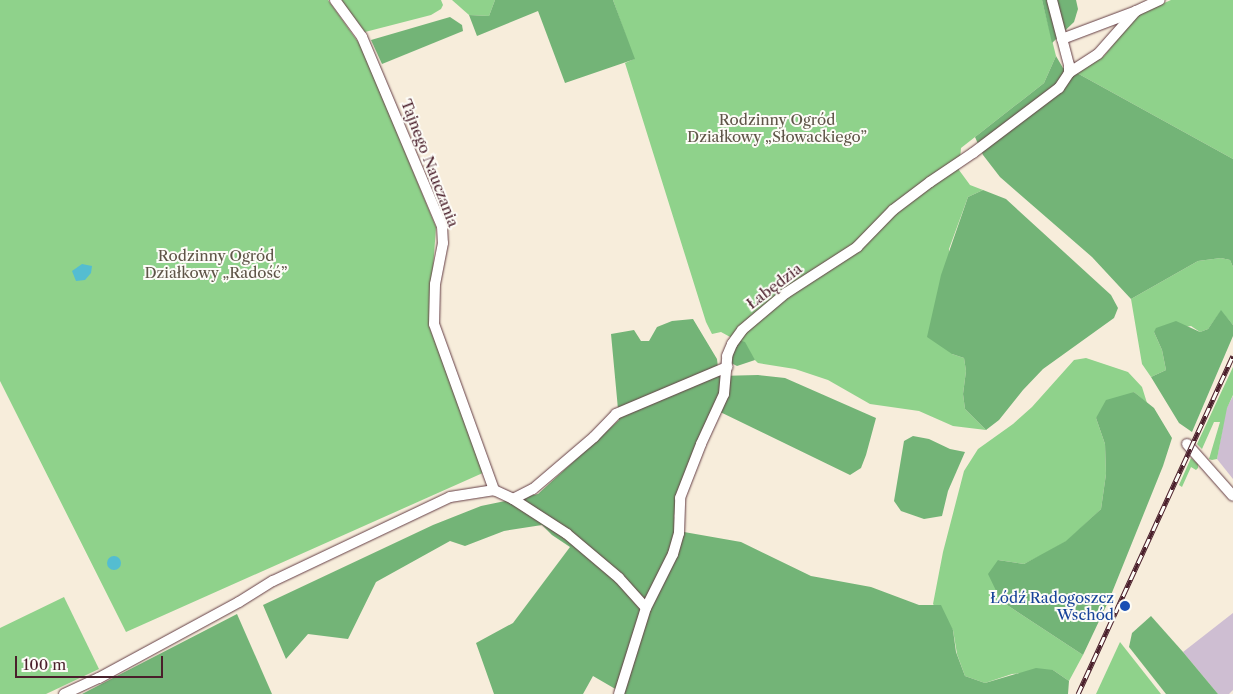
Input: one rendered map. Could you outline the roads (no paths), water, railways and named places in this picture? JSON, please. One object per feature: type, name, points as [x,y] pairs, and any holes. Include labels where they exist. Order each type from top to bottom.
[{"type":"street","name":"Tajnego Nauczania","points":[[335,0],[362,36],[442,226],[443,243],[435,284],[434,324],[494,490]]},
{"type":"street","points":[[1052,0],[1068,57],[1069,73]]},
{"type":"street","points":[[1062,39],[1160,0]]},
{"type":"street","name":"Łabędzia","points":[[619,694],[646,608],[673,554],[679,533],[680,498],[701,444],[724,394],[727,356],[742,330],[786,293],[857,247],[893,210],[1059,88],[1069,73],[1104,49],[1136,11]]},
{"type":"street","points":[[512,499],[533,489],[594,437],[616,414],[727,368]]},
{"type":"street","points":[[1187,444],[1233,496]]},
{"type":"street","points":[[64,694],[99,678],[239,602],[273,581],[450,497],[494,490],[512,499],[567,534],[619,578],[646,608]]},
{"type":"water","points":[[82,264],[92,266],[91,273],[85,280],[76,281],[72,271]]},
{"type":"water","points":[[114,556],[119,558],[121,563],[119,568],[114,570],[109,568],[107,563],[109,558]]},
{"type":"railway","points":[[1078,694],[1233,356]]},
{"type":"place","name":"Łódź Radogoszcz Wschód","points":[[1125,606]]},
{"type":"park label","name":"Rodzinny Ogród Działkowy „Słowackiego”","points":[[777,128]]},
{"type":"park label","name":"Rodzinny Ogród Działkowy „Radość”","points":[[216,264]]}]
